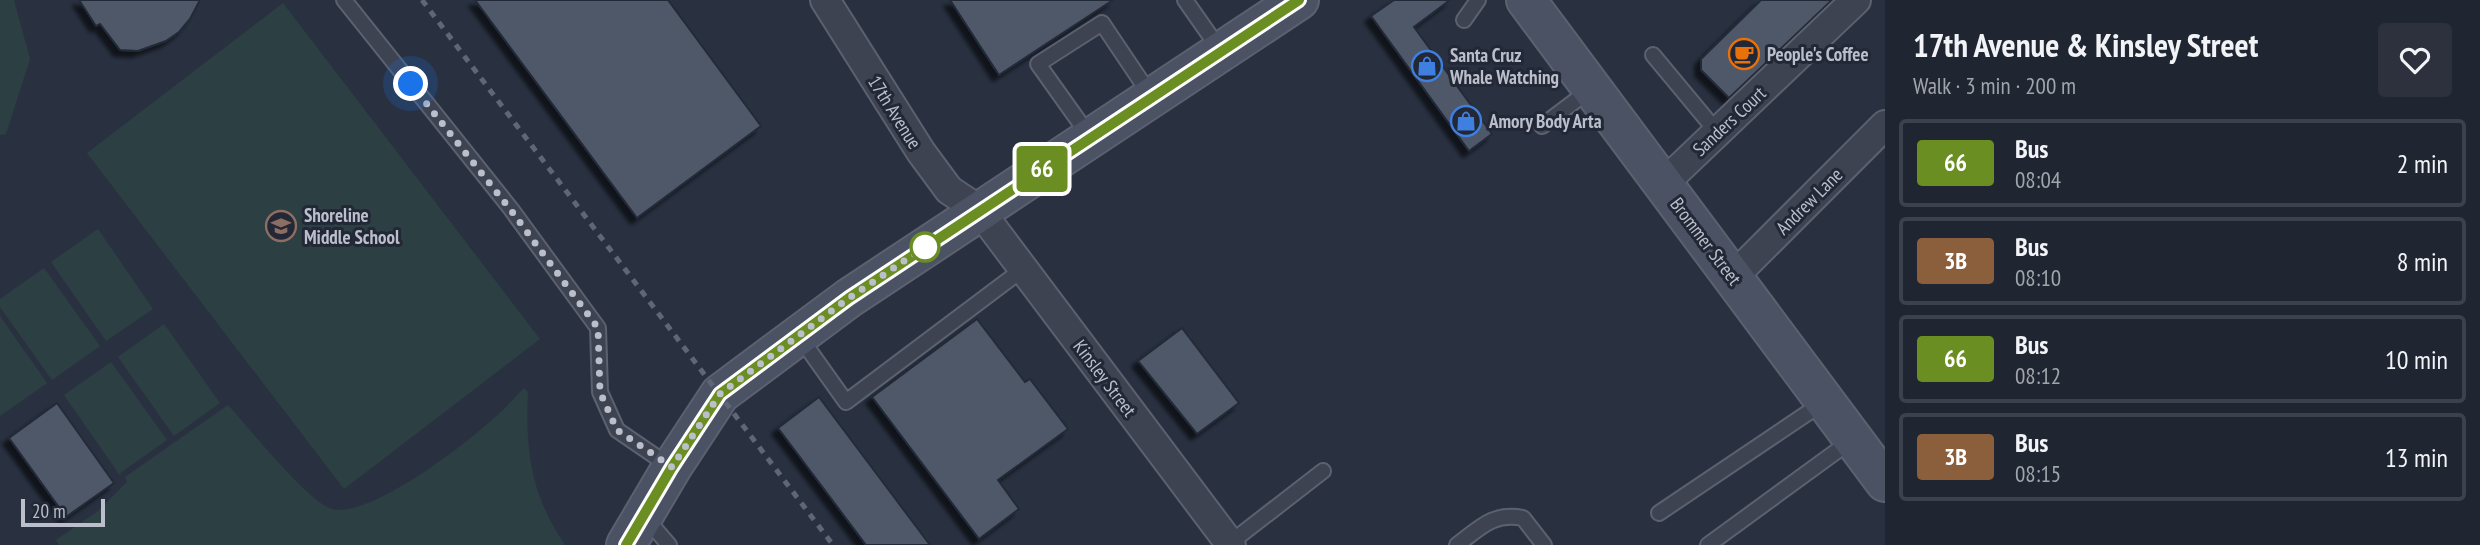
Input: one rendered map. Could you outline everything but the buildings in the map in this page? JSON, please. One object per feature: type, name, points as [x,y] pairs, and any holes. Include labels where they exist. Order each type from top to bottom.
[{"type":"main road","points":[[635,530],[720,394],[849,298],[1299,0]]},
{"type":"main road","name":"Brommer Street","points":[[1526,0],[1885,482]]},
{"type":"street","name":"17th Avenue","points":[[825,0],[920,152],[949,190],[979,210]]},
{"type":"street","name":"Sanders Court","points":[[1662,184],[1856,0]]},
{"type":"street","name":"Andrew Lane","points":[[1733,277],[1885,125]]},
{"type":"street","name":"Kinsley Street","points":[[979,210],[1226,543]]},
{"type":"lane","points":[[344,0],[510,209],[598,328],[600,392],[617,430],[672,467]]},
{"type":"lane","points":[[1185,0],[1221,51]]},
{"type":"lane","points":[[1464,20],[1478,0]]},
{"type":"lane","points":[[1090,138],[1038,64],[1101,23],[1152,97]]},
{"type":"lane","points":[[1653,55],[1717,132]]},
{"type":"lane","points":[[1542,126],[1592,89]]},
{"type":"lane","points":[[799,336],[846,402],[1023,269]]},
{"type":"lane","points":[[1659,513],[1825,401]]},
{"type":"lane","points":[[1708,545],[1853,439]]},
{"type":"lane","points":[[1226,543],[1323,471]]},
{"type":"lane","points":[[1457,545],[1496,516],[1513,516],[1523,518],[1544,545]]},
{"type":"lane","points":[[635,530],[668,545]]},
{"type":"green space","points":[[0,0],[14,0],[30,59],[6,134],[0,135]]},
{"type":"green space","points":[[283,3],[540,339],[344,489],[87,153]]},
{"type":"green space","points":[[98,229],[153,309],[106,341],[51,262]]},
{"type":"green space","points":[[44,268],[100,346],[52,380],[0,307],[0,299]]},
{"type":"green space","points":[[0,316],[47,383],[0,416]]},
{"type":"green space","points":[[164,324],[220,403],[174,436],[118,357]]},
{"type":"green space","points":[[111,362],[167,440],[119,474],[64,395]]},
{"type":"green space","points":[[524,388],[528,392],[529,453],[533,472],[544,508],[565,545],[59,545],[56,540],[98,511],[127,482],[125,477],[228,405],[306,491],[329,508],[345,509],[366,504],[415,478],[481,430]]},
{"type":"railway","points":[[422,0],[833,545]]},
{"type":"bus line","name":"66","points":[[626,545],[672,467],[720,394],[849,298],[1299,0]]},
{"type":"place","name":"People's Coffee","points":[[1744,54]]},
{"type":"place","name":"Santa Cruz Whale Watching","points":[[1427,66]]},
{"type":"place","name":"Amory Body Arta","points":[[1466,121]]},
{"type":"place","name":"Shoreline Middle School","points":[[281,226]]},
{"type":"route","points":[[411,84],[510,209],[598,328],[600,392],[617,430],[672,467],[720,394],[849,298],[925,247]]}]
